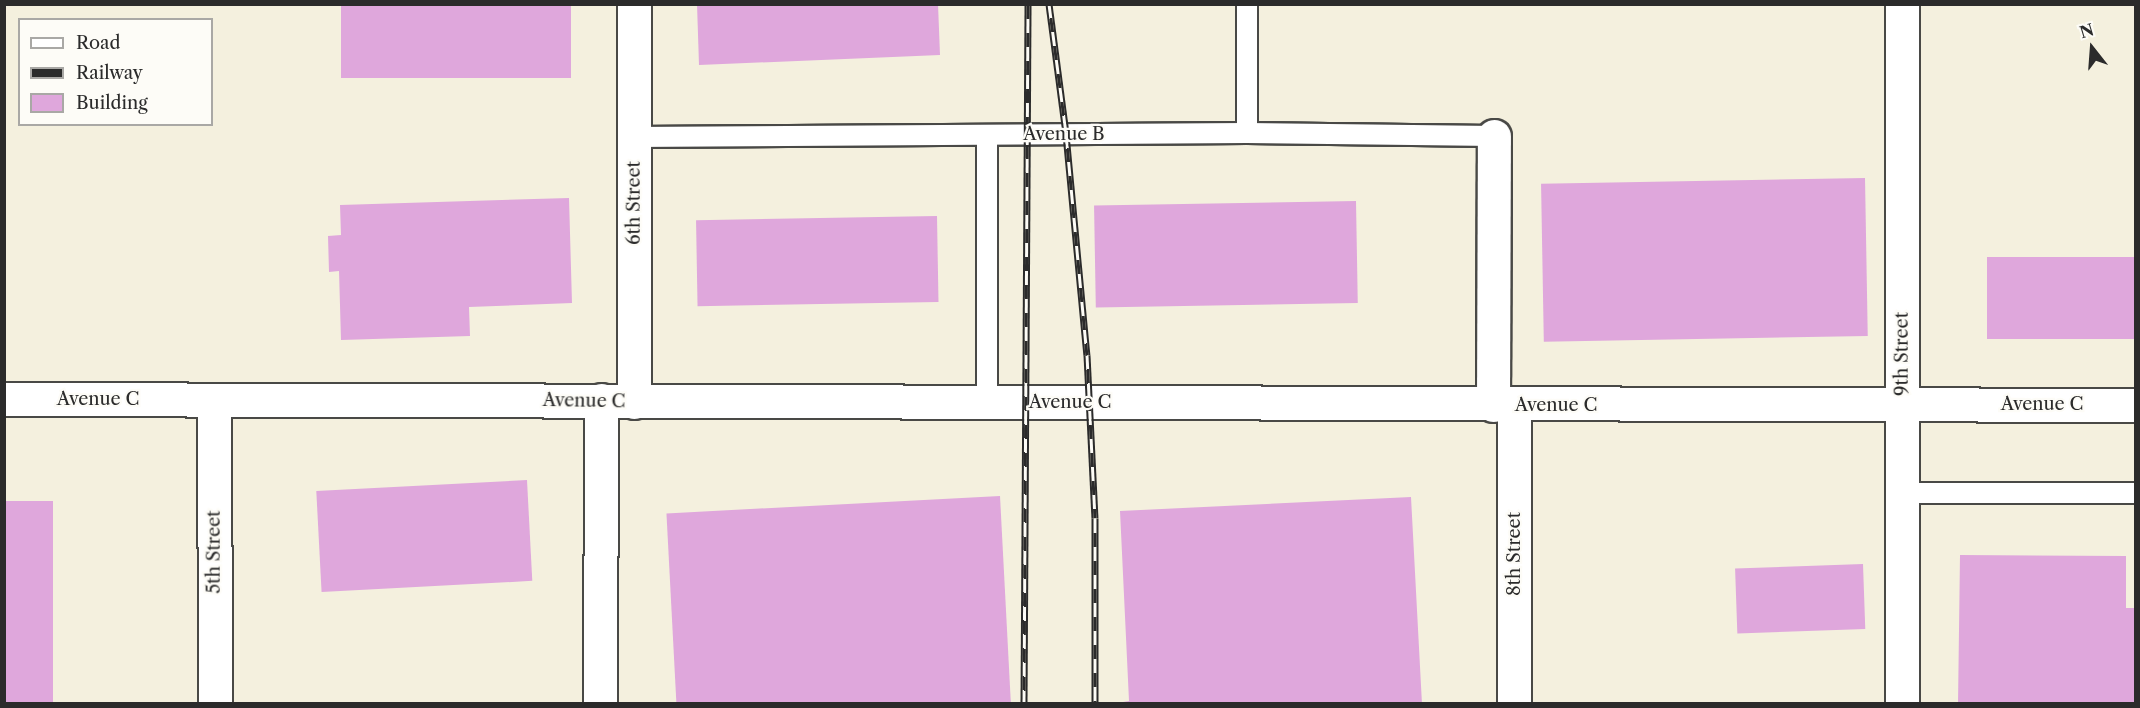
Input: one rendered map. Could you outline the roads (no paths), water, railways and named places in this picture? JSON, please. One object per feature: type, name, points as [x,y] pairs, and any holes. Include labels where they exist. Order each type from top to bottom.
[{"type":"street","name":"6th Street","points":[[634,4],[634,402]]},
{"type":"street","name":"9th Street","points":[[1902,4],[1902,704]]},
{"type":"street","name":"8th Street","points":[[1494,136],[1514,704]]},
{"type":"street","name":"Avenue C","points":[[4,399],[2136,405]]},
{"type":"street","name":"5th Street","points":[[214,400],[215,704]]},
{"type":"street","points":[[600,704],[601,400]]},
{"type":"lane","points":[[1247,4],[1247,134]]},
{"type":"lane","name":"Avenue B","points":[[634,137],[1247,134],[1494,136]]},
{"type":"lane","points":[[987,135],[987,402]]},
{"type":"lane","points":[[1903,493],[2136,493]]},
{"type":"railway","points":[[1024,704],[1028,4]]},
{"type":"railway","points":[[1049,4],[1066,134],[1087,355],[1095,518],[1095,704]]}]
